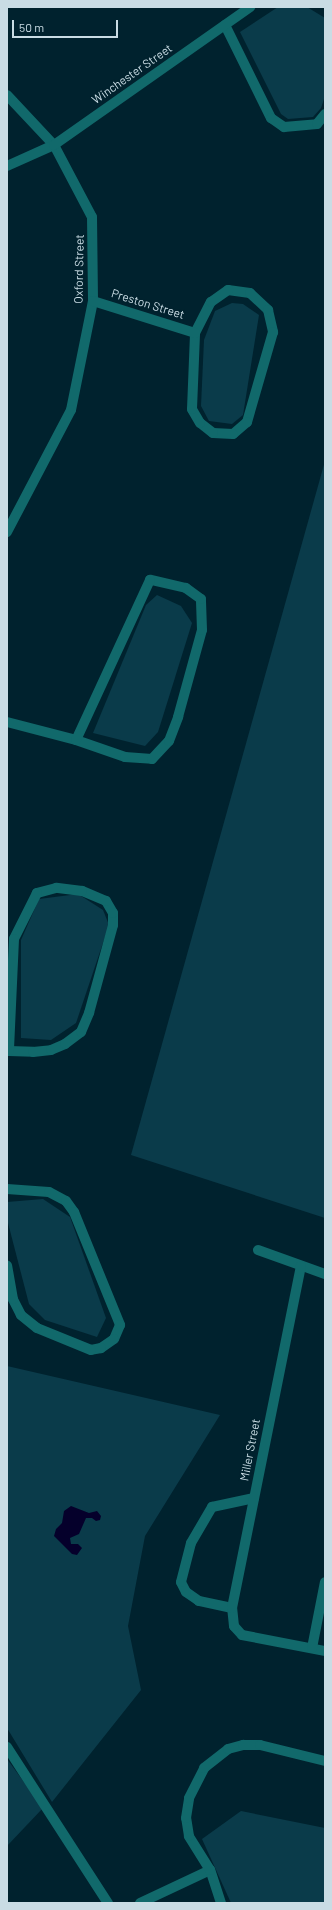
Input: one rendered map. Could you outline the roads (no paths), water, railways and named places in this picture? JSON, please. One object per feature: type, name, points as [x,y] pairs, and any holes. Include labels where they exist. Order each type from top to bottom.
[{"type":"street","name":"Winchester Street","points":[[7,166],[54,144],[250,7]]},
{"type":"street","points":[[225,25],[271,118],[284,127],[317,124],[325,114]]},
{"type":"street","name":"Oxford Street","points":[[7,95],[54,144],[92,217],[93,301],[71,410],[7,532]]},
{"type":"street","points":[[228,290],[250,293],[268,310],[273,332],[247,422],[233,434],[213,433],[200,423],[192,409],[195,333],[211,302],[228,290]]},
{"type":"street","name":"Preston Street","points":[[93,301],[195,333]]},
{"type":"street","points":[[7,722],[76,740],[125,757],[152,759],[169,742],[202,630],[201,599],[186,588],[150,580],[76,740]]},
{"type":"street","points":[[56,888],[82,891],[106,901],[113,913],[113,925],[89,1013],[81,1032],[65,1044],[51,1050],[8,1051],[14,939],[37,893],[56,888]]},
{"type":"street","points":[[7,1189],[48,1192],[66,1201],[74,1212],[120,1326],[114,1339],[101,1348],[91,1350],[37,1328],[21,1315],[13,1299],[7,1266]]},
{"type":"street","points":[[258,1250],[325,1274]]},
{"type":"street","name":"Miller Street","points":[[242,1635],[234,1626],[232,1608],[301,1266]]},
{"type":"street","points":[[232,1608],[199,1601],[186,1592],[181,1582],[191,1544],[212,1507],[254,1498]]},
{"type":"street","points":[[312,1648],[325,1582]]},
{"type":"street","points":[[242,1635],[325,1651]]},
{"type":"street","points":[[242,1635],[325,1651]]},
{"type":"street","points":[[221,1903],[210,1870],[189,1836],[186,1818],[189,1798],[204,1768],[228,1749],[243,1745],[260,1745],[325,1762]]},
{"type":"street","points":[[7,1747],[108,1903]]},
{"type":"street","points":[[140,1903],[210,1870]]}]
